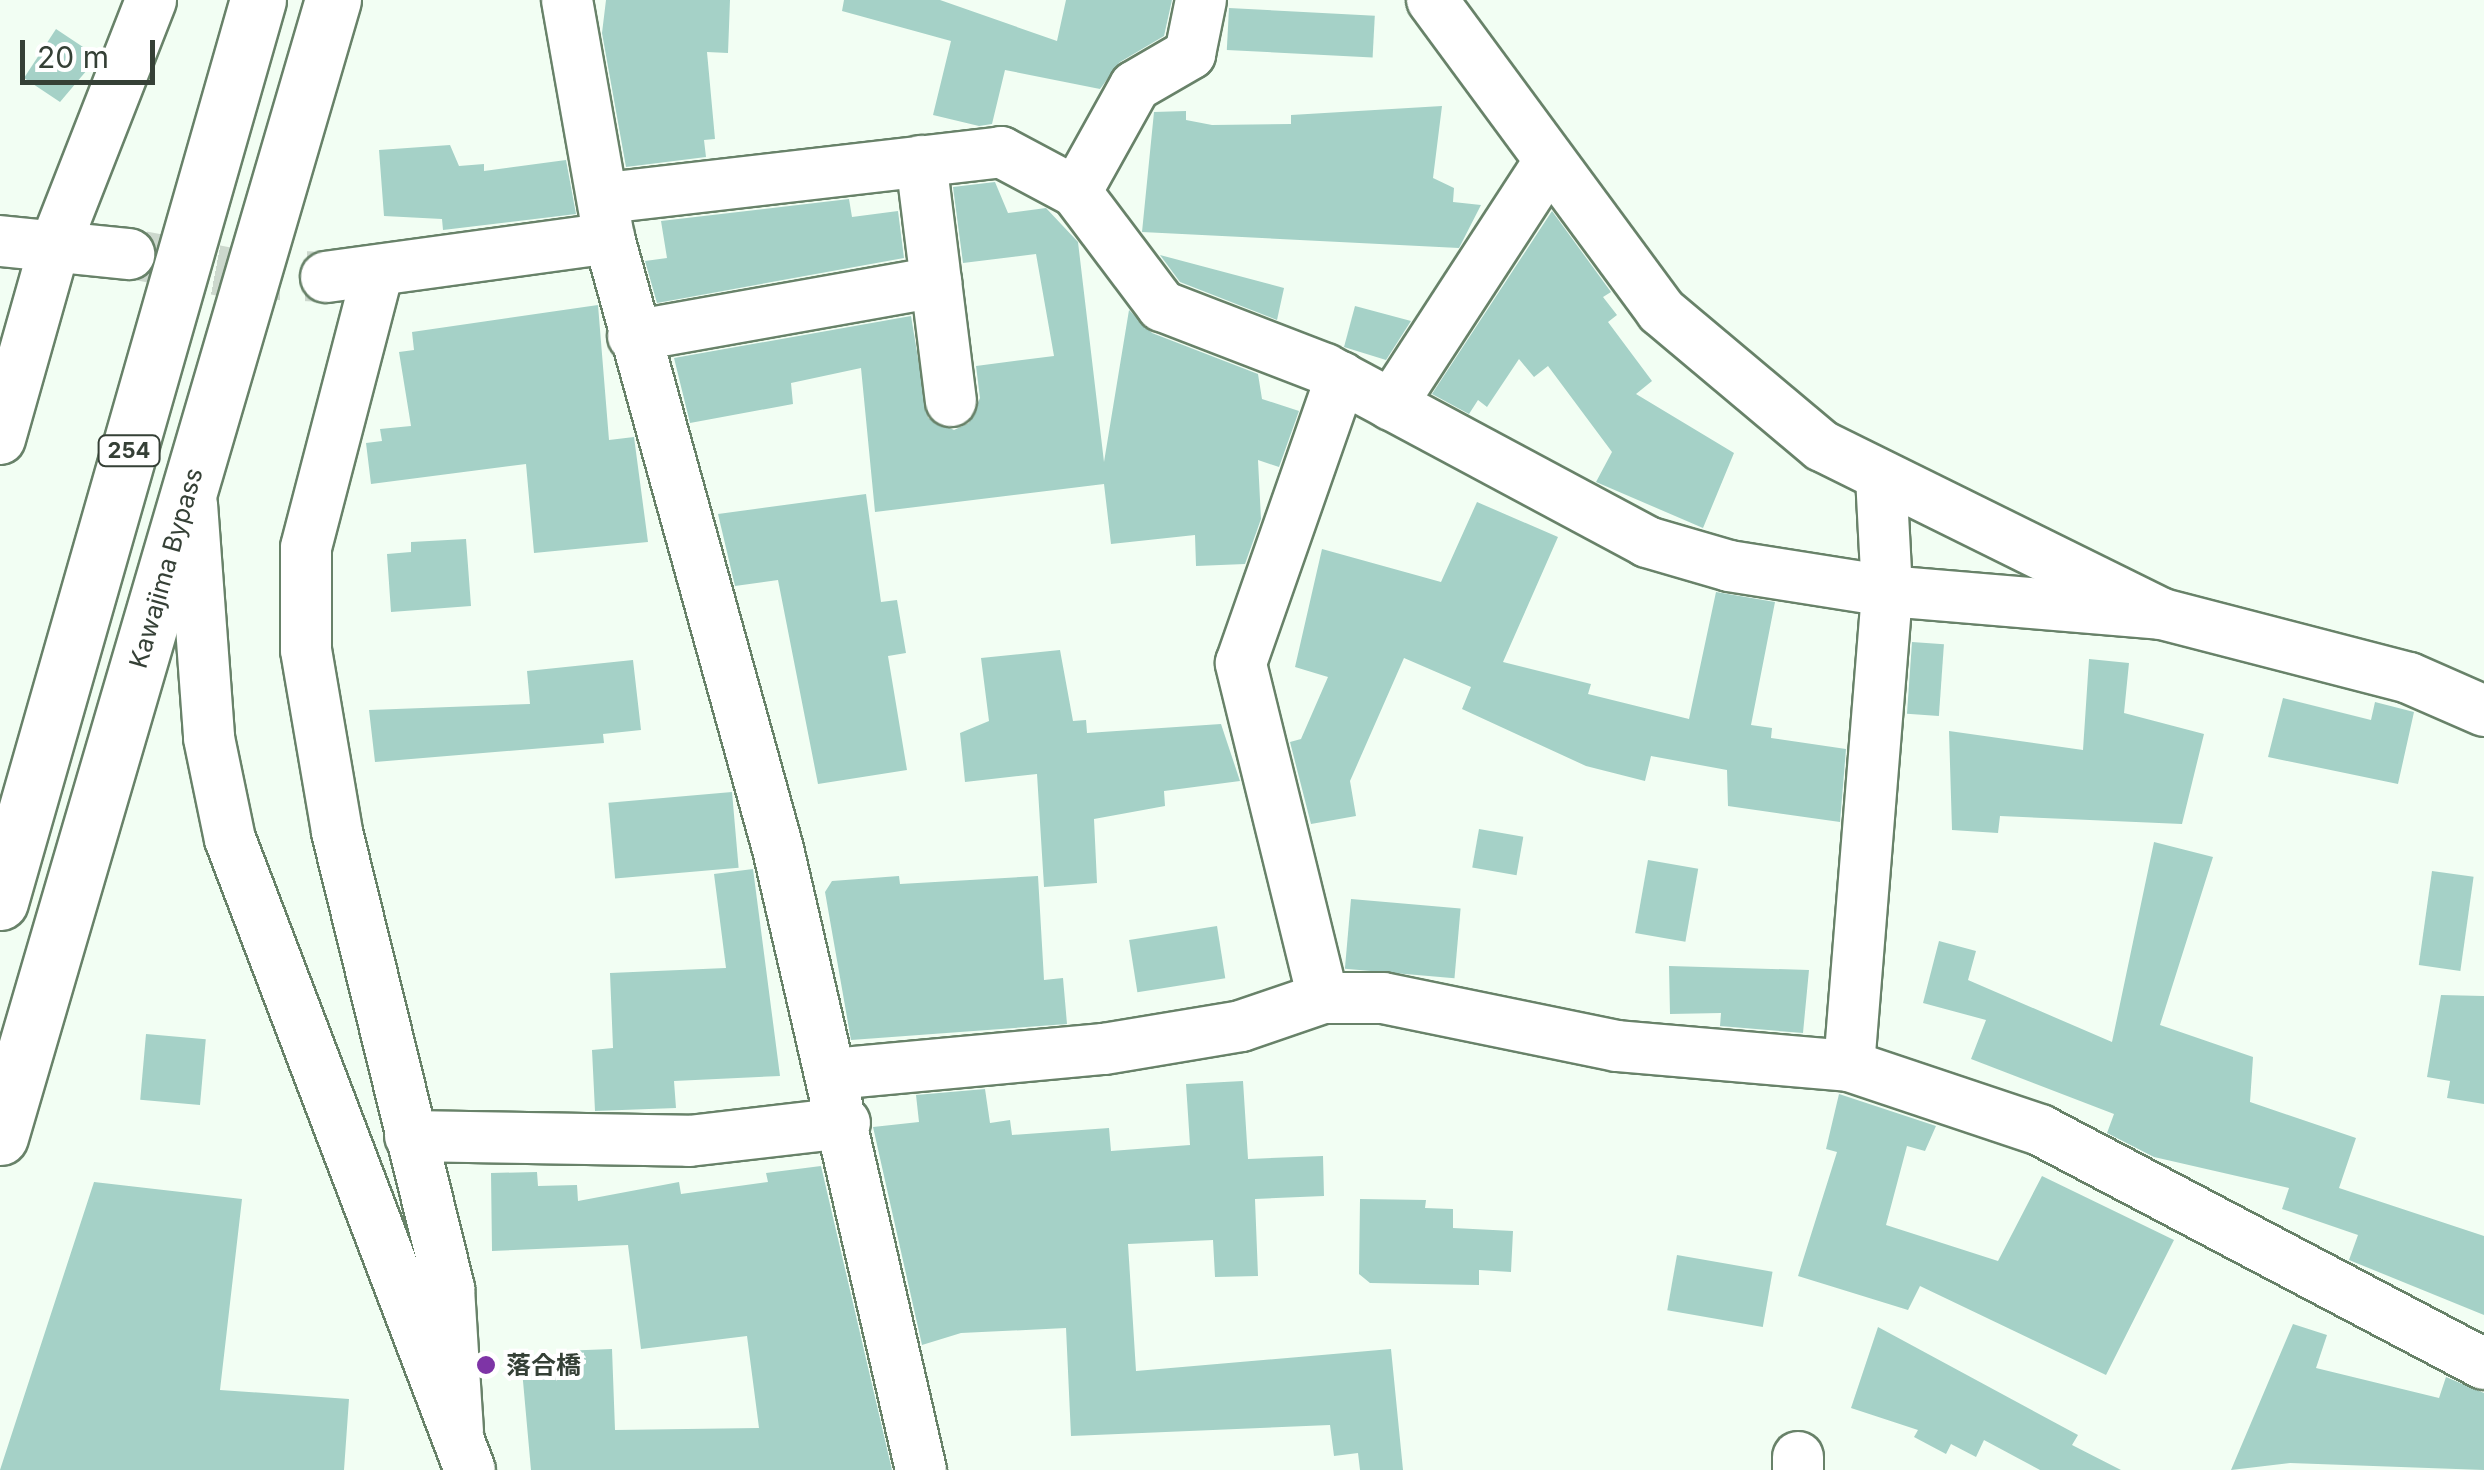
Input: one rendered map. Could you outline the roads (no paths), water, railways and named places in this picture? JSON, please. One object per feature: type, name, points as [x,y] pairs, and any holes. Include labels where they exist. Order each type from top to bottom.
[{"type":"highway","name":"254","points":[[0,902],[258,0]]},
{"type":"highway","name":"Kawajima Bypass","points":[[0,1137],[333,0]]},
{"type":"street","points":[[0,439],[54,248],[151,0]]},
{"type":"street","points":[[567,0],[633,336],[702,559],[834,1074],[921,1470]]},
{"type":"street","points":[[1076,192],[1134,86],[1190,54],[1200,0]]},
{"type":"street","points":[[1432,0],[1661,311],[1714,364],[1822,446],[2162,614]]},
{"type":"street","points":[[326,277],[377,275],[607,218],[921,161],[1001,152],[1076,192],[1162,306],[1341,377],[1647,542],[1729,566],[1887,591],[2162,614],[2409,678],[2484,711]]},
{"type":"street","points":[[921,161],[951,401]]},
{"type":"street","points":[[1390,405],[1549,162]]},
{"type":"street","points":[[0,241],[129,254]]},
{"type":"street","points":[[377,275],[306,548],[306,650],[337,832],[449,1290],[464,1451]]},
{"type":"street","points":[[633,336],[936,282]]},
{"type":"street","points":[[1323,998],[1241,663],[1341,377]]},
{"type":"street","points":[[1849,1066],[1887,591],[1881,477]]},
{"type":"street","points":[[191,484],[209,738],[230,840],[464,1451]]},
{"type":"street","points":[[834,1074],[1104,1049],[1241,1026],[1323,998],[1399,1001],[1617,1046],[1849,1066],[2040,1130],[2484,1364]]},
{"type":"street","points":[[410,1136],[689,1141],[845,1123]]},
{"type":"tunnel","points":[[142,256],[231,273],[326,277]]},
{"type":"place","name":"落合橋","points":[[486,1365]]}]
